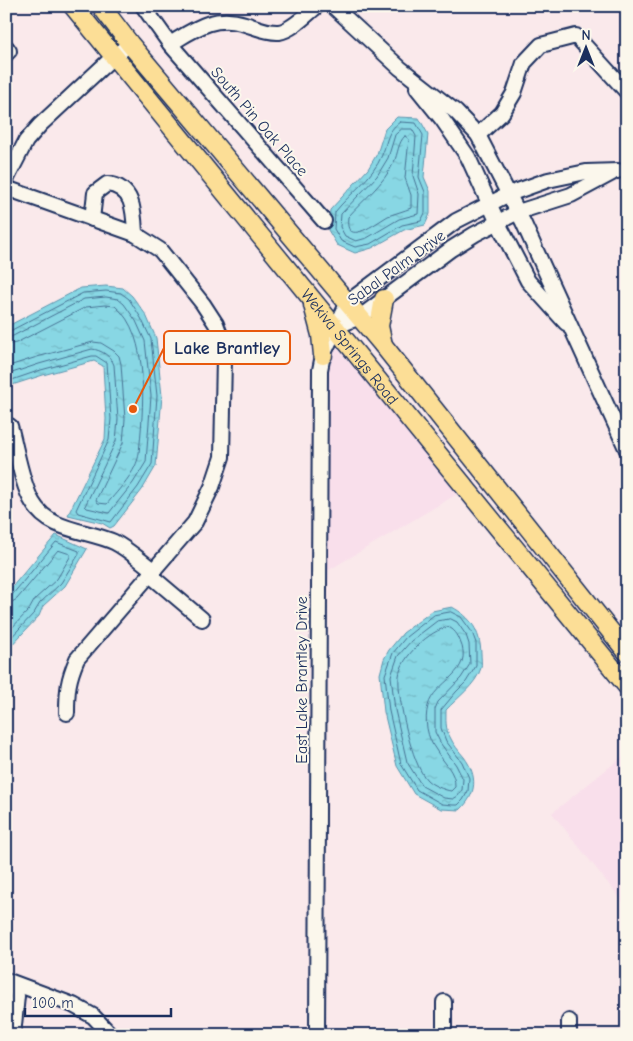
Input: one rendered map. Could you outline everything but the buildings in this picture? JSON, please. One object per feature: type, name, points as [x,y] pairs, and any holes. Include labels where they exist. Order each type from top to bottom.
[{"type":"main road","name":"Wekiva Springs Road","points":[[73,6],[627,686]]},
{"type":"main road","name":"Wekiva Springs Road","points":[[101,6],[130,44],[348,302],[627,652]]},
{"type":"main road","points":[[309,295],[316,313],[322,355]]},
{"type":"main road","points":[[383,345],[379,326],[384,299]]},
{"type":"main road","points":[[448,465],[456,465],[468,470],[501,508],[532,533]]},
{"type":"street","name":"South Pin Oak Place","points":[[143,6],[170,44],[324,221]]},
{"type":"street","points":[[170,44],[205,23],[232,20],[279,32],[317,6]]},
{"type":"street","points":[[333,6],[400,68],[456,112],[478,135],[518,212],[627,450]]},
{"type":"street","points":[[478,135],[502,113],[514,93],[524,63],[541,45],[576,36],[627,92]]},
{"type":"street","points":[[6,180],[26,141],[40,124],[113,57],[130,44]]},
{"type":"street","points":[[400,68],[442,119],[468,157],[498,223],[528,281],[575,333]]},
{"type":"street","name":"Sabal Palm Drive","points":[[335,328],[348,302],[456,221],[509,194],[548,180],[586,172],[622,169]]},
{"type":"street","name":"Sabal Palm Drive","points":[[335,328],[360,317],[451,249],[475,234],[518,212],[571,195],[622,169]]},
{"type":"street","points":[[92,220],[96,193],[107,184],[118,186],[129,196],[134,214],[135,234]]},
{"type":"street","points":[[6,188],[135,234],[160,250],[203,304],[216,324],[222,340],[224,358],[222,456],[212,488],[196,522],[77,658],[69,677],[67,713]]},
{"type":"street","name":"East Lake Brantley Drive","points":[[317,1035],[320,380],[322,355],[335,328]]},
{"type":"street","points":[[10,426],[27,488],[32,502],[39,512],[49,520],[65,527],[95,535],[115,543],[152,573],[202,619]]},
{"type":"street","points":[[10,982],[17,996],[13,1035]]},
{"type":"street","points":[[10,982],[73,1005],[93,1016],[111,1035]]},
{"type":"street","points":[[444,1002],[444,1035]]},
{"type":"shaded area","points":[[333,343],[459,493],[324,573],[325,371]]},
{"type":"shaded area","points":[[627,753],[627,907],[552,813]]},
{"type":"water","points":[[397,117],[419,118],[428,134],[424,177],[430,191],[430,214],[425,225],[404,230],[372,248],[355,253],[337,245],[328,230],[330,210],[368,169],[377,154],[385,129]]},
{"type":"water","points":[[106,286],[123,288],[132,296],[146,315],[156,338],[162,396],[156,466],[142,490],[114,526],[110,528],[102,523],[68,515],[105,439],[106,419],[103,366],[94,361],[6,387],[6,327],[81,288]]},
{"type":"water","points":[[56,535],[87,549],[65,586],[43,606],[39,616],[6,651],[6,594]]},
{"type":"water","points":[[452,607],[469,620],[476,631],[479,638],[481,661],[481,668],[475,680],[446,710],[448,734],[469,764],[474,785],[470,798],[460,810],[441,809],[414,794],[397,766],[384,712],[380,674],[384,659],[389,650],[403,633],[432,611]]},
{"type":"place","name":"Lake Brantley","points":[[133,409]]}]
